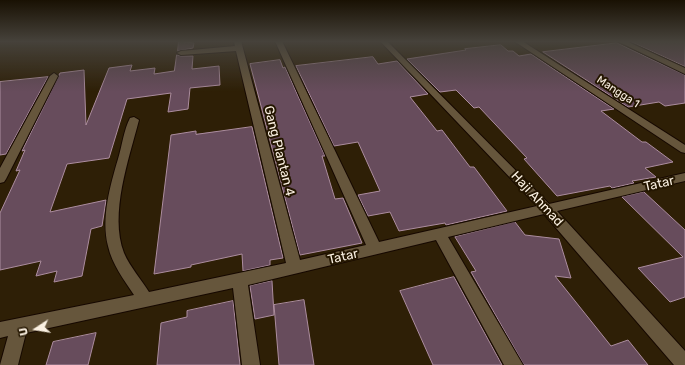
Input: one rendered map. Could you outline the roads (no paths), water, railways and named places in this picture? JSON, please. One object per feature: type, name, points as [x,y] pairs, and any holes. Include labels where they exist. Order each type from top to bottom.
[{"type":"street","name":"Gang Plantan 4","points":[[242,58],[295,268]]},
{"type":"street","points":[[286,58],[375,250]]},
{"type":"street","name":"Haji Ahmad","points":[[401,58],[548,210],[685,364]]},
{"type":"street","name":"Mangga 1","points":[[545,58],[685,150]]},
{"type":"street","points":[[658,58],[685,71]]},
{"type":"street","points":[[0,179],[54,76]]},
{"type":"street","points":[[134,120],[115,193],[112,232],[115,246],[120,257],[145,300]]},
{"type":"street","name":"Tatar","points":[[0,330],[295,268],[685,177]]},
{"type":"street","points":[[439,234],[514,365]]},
{"type":"street","points":[[240,280],[251,365]]},
{"type":"street","points":[[9,365],[20,325]]}]
